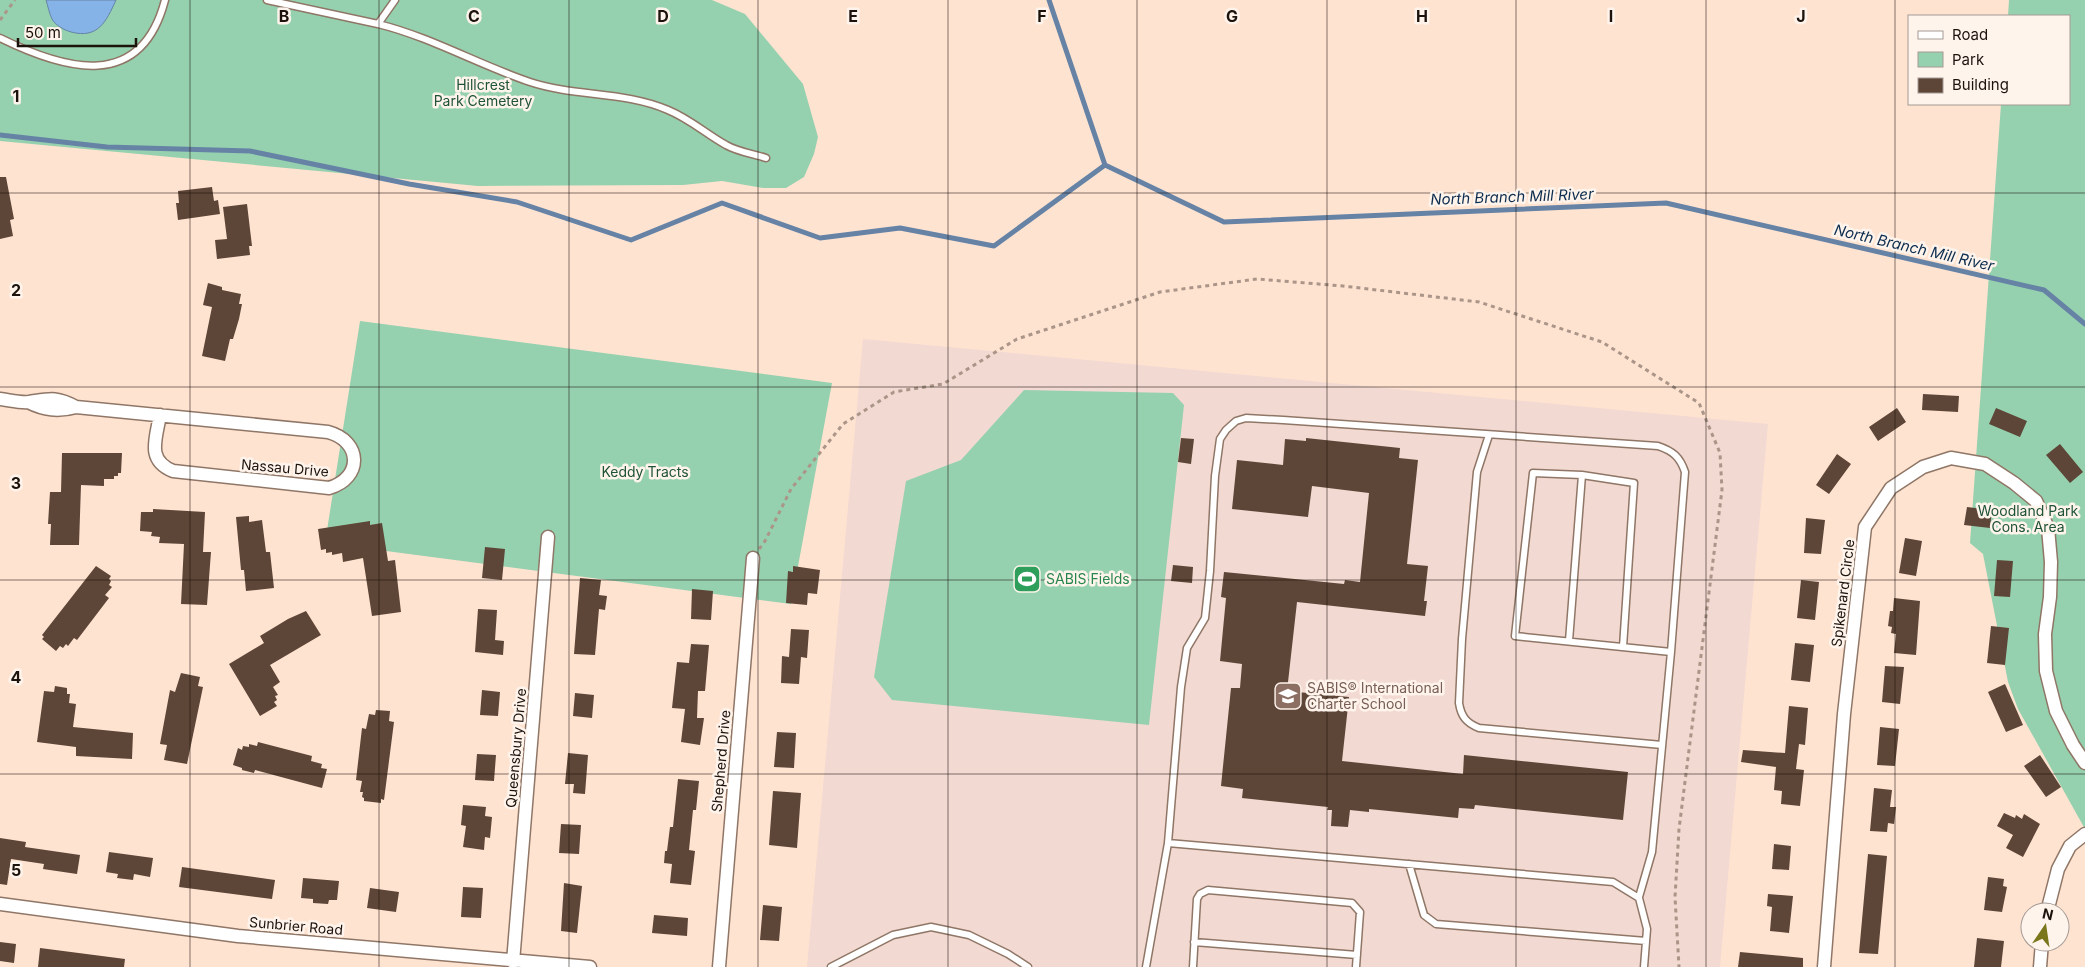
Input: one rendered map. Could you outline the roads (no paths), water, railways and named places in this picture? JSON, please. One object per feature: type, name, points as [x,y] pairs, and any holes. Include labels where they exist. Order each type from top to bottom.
[{"type":"street","name":"Nassau Drive","points":[[0,399],[28,402],[45,409],[57,410],[76,407],[160,415],[328,432],[337,434],[351,447],[354,465],[345,481],[329,488],[173,471],[160,464],[155,458],[160,415]]},
{"type":"street","name":"Spikenard Circle","points":[[1824,967],[1844,714],[1865,527],[1891,488],[1922,467],[1951,458],[1986,464],[2036,501],[2048,528],[2051,562],[2050,597],[2045,634],[2046,671],[2056,711],[2085,763]]},
{"type":"street","name":"Queensbury Drive","points":[[513,962],[548,538]]},
{"type":"street","name":"Shepherd Drive","points":[[719,967],[753,558]]},
{"type":"street","points":[[2050,902],[2058,869],[2070,846],[2085,834]]},
{"type":"street","name":"Sunbrier Road","points":[[0,904],[238,936],[513,962],[590,967]]},
{"type":"street","points":[[2040,967],[2041,952]]},
{"type":"lane","points":[[0,38],[45,58],[67,64],[102,66],[129,56],[140,48],[156,27],[165,0]]},
{"type":"lane","points":[[267,0],[378,24],[412,34],[530,82],[575,92],[623,96],[667,109],[689,120],[728,147],[766,158]]},
{"type":"lane","points":[[378,24],[395,0]]},
{"type":"lane","points":[[1146,967],[1168,843],[1187,648],[1205,618],[1210,571],[1215,476],[1220,439],[1236,421],[1246,418],[1658,446],[1670,450],[1678,457],[1685,472],[1671,652],[1652,852],[1639,898],[1647,929],[1644,967]]},
{"type":"lane","points":[[1489,435],[1477,472],[1462,639],[1460,703],[1463,716],[1472,725],[1479,728],[1662,745]]},
{"type":"lane","points":[[1623,646],[1634,483],[1582,475],[1534,473],[1515,636],[1671,652]]},
{"type":"lane","points":[[1569,641],[1582,475]]},
{"type":"lane","points":[[1168,843],[1613,882],[1639,898]]},
{"type":"lane","points":[[1409,864],[1424,915],[1436,924],[1646,941]]},
{"type":"lane","points":[[1193,967],[1197,899],[1200,894],[1208,890],[1352,903],[1360,912],[1356,967]]},
{"type":"lane","points":[[831,967],[893,935],[931,927],[969,935],[1008,954],[1028,967]]},
{"type":"lane","points":[[1194,942],[1357,955]]},
{"type":"water","points":[[46,0],[116,0],[109,15],[100,27],[94,31],[80,34],[66,30],[53,21]]},
{"type":"waterway","name":"North Branch Mill River","points":[[1049,0],[1105,165],[1224,222],[1666,203],[2044,290],[2085,324]]},
{"type":"waterway","points":[[0,135],[107,147],[250,151],[409,184],[517,202],[631,240],[722,203],[820,238],[900,228],[994,246],[1105,165]]},
{"type":"place","name":"SABIS Fields","points":[[1027,579]]},
{"type":"place","name":"SABIS® International Charter School","points":[[1288,696]]},
{"type":"park label","name":"Hillcrest Park Cemetery","points":[[483,94]]},
{"type":"park label","name":"Keddy Tracts","points":[[645,472]]},
{"type":"park label","name":"Woodland Park Cons. Area","points":[[2028,520]]}]
